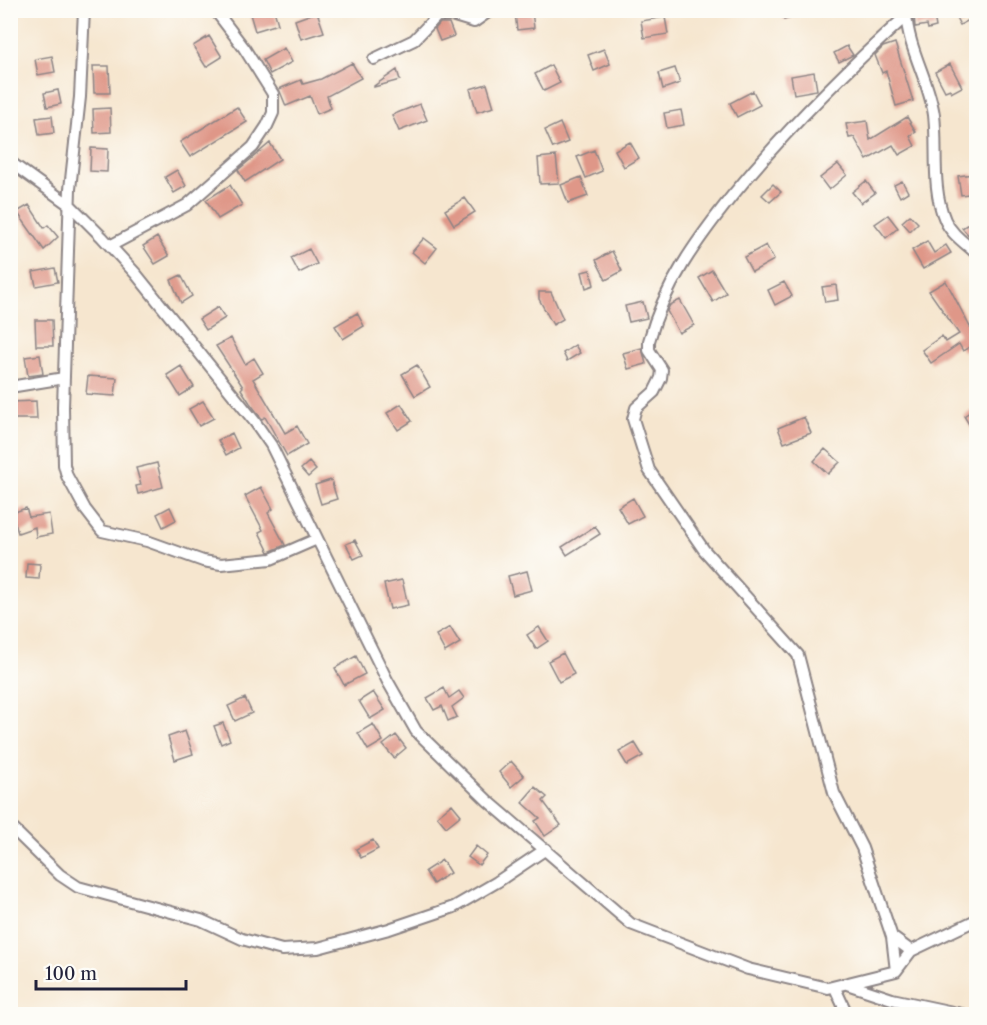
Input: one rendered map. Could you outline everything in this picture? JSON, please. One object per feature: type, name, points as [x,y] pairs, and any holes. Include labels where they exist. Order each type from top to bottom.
[{"type":"street","points":[[84,10],[80,98],[70,189],[64,378],[65,471],[85,509],[102,531],[147,541],[203,561],[221,564],[271,559],[317,539]]},
{"type":"street","points":[[110,246],[187,204],[253,147],[273,113],[273,94],[239,41],[215,10]]},
{"type":"street","points":[[374,59],[414,40],[437,15],[451,15],[474,22],[491,10]]},
{"type":"street","points":[[906,13],[910,43],[934,116],[935,156],[943,214],[951,230],[976,253]]},
{"type":"street","points":[[896,971],[892,937],[862,848],[834,793],[798,655],[727,578],[688,527],[649,470],[633,419],[636,408],[654,392],[661,378],[662,370],[649,350],[649,341],[673,279],[693,245],[768,152],[851,65],[906,13]]},
{"type":"street","points":[[10,162],[71,206],[110,246],[255,422],[271,446],[387,680],[416,731],[488,801],[609,906],[638,927],[756,971],[815,987],[834,988],[896,971],[911,951],[976,920]]},
{"type":"street","points":[[10,387],[64,378]]},
{"type":"street","points":[[10,826],[60,875],[78,887],[201,920],[242,939],[282,950],[318,948],[389,929],[454,907],[546,849]]},
{"type":"street","points":[[892,937],[911,951]]},
{"type":"street","points":[[847,984],[892,999],[962,1014]]},
{"type":"street","points":[[834,988],[846,1014]]},
{"type":"building","points":[[261,10],[274,10],[278,24],[255,31],[250,14]]},
{"type":"building","points":[[781,10],[810,10],[810,12],[784,20]]},
{"type":"building","points":[[933,10],[936,27],[928,29],[927,25],[915,27],[914,13]]},
{"type":"building","points":[[952,10],[972,10],[975,17],[960,25]]},
{"type":"building","points":[[532,11],[534,28],[517,30],[515,13]]},
{"type":"building","points":[[317,12],[324,32],[301,39],[295,20]]},
{"type":"building","points":[[665,17],[668,34],[644,38],[641,21]]},
{"type":"building","points":[[440,23],[449,23],[454,36],[440,41],[435,29]]},
{"type":"building","points":[[209,36],[222,57],[206,67],[193,46]]},
{"type":"building","points":[[895,43],[913,101],[896,106],[886,71],[882,73],[875,55],[883,47]]},
{"type":"building","points":[[847,46],[853,55],[839,62],[834,53]]},
{"type":"building","points":[[284,48],[292,62],[270,74],[263,60]]},
{"type":"building","points":[[604,49],[610,64],[594,71],[588,55]]},
{"type":"building","points":[[52,56],[55,72],[38,75],[35,59]]},
{"type":"building","points":[[352,63],[361,78],[327,96],[331,108],[317,114],[310,96],[286,106],[279,89],[301,80],[303,84],[321,79]]},
{"type":"building","points":[[950,64],[962,87],[951,93],[950,89],[945,91],[935,72]]},
{"type":"building","points":[[551,65],[560,83],[544,91],[535,74]]},
{"type":"building","points":[[93,66],[109,66],[110,93],[94,93]]},
{"type":"building","points":[[675,68],[680,83],[663,89],[659,73]]},
{"type":"building","points":[[397,70],[400,80],[374,87],[374,86]]},
{"type":"building","points":[[814,72],[817,90],[794,94],[791,76]]},
{"type":"building","points":[[487,84],[494,107],[477,112],[470,89]]},
{"type":"building","points":[[58,90],[61,104],[47,107],[44,93]]},
{"type":"building","points":[[753,91],[760,105],[737,117],[730,103]]},
{"type":"building","points":[[420,104],[427,120],[399,131],[392,115]]},
{"type":"building","points":[[237,107],[247,122],[190,157],[180,142]]},
{"type":"building","points":[[110,108],[111,132],[94,133],[93,109]]},
{"type":"building","points":[[681,110],[684,125],[667,128],[664,113]]},
{"type":"building","points":[[52,116],[54,133],[39,135],[36,118]]},
{"type":"building","points":[[907,117],[916,132],[910,136],[915,146],[899,155],[893,145],[867,160],[854,137],[849,138],[846,124],[867,121],[870,140]]},
{"type":"building","points":[[560,123],[568,142],[553,148],[545,130]]},
{"type":"building","points":[[630,142],[639,158],[624,167],[615,150]]},
{"type":"building","points":[[270,143],[280,159],[245,182],[238,170]]},
{"type":"building","points":[[91,148],[108,149],[107,172],[90,171]]},
{"type":"building","points":[[594,150],[602,171],[586,178],[577,157]]},
{"type":"building","points":[[556,156],[559,183],[540,184],[538,158]]},
{"type":"building","points":[[838,164],[847,175],[829,190],[820,178]]},
{"type":"building","points":[[177,170],[186,186],[174,193],[165,177]]},
{"type":"building","points":[[973,174],[976,193],[961,195],[958,176]]},
{"type":"building","points":[[581,177],[588,196],[568,203],[561,185]]},
{"type":"building","points":[[866,181],[875,193],[861,203],[852,192]]},
{"type":"building","points":[[902,181],[908,192],[900,197],[894,185]]},
{"type":"building","points":[[773,184],[781,192],[770,202],[762,195]]},
{"type":"building","points":[[230,185],[242,205],[218,219],[206,200]]},
{"type":"building","points":[[465,198],[475,212],[454,225],[445,210]]},
{"type":"building","points":[[29,205],[44,228],[48,225],[58,237],[44,250],[17,212]]},
{"type":"building","points":[[888,215],[898,228],[886,238],[875,224]]},
{"type":"building","points":[[910,215],[918,223],[910,231],[902,222]]},
{"type":"building","points":[[976,219],[976,243],[962,228]]},
{"type":"building","points":[[157,237],[169,256],[155,264],[143,246]]},
{"type":"building","points":[[424,238],[437,248],[425,263],[412,252]]},
{"type":"building","points":[[927,241],[934,253],[946,245],[951,253],[923,269],[912,250]]},
{"type":"building","points":[[766,245],[774,260],[752,272],[744,257]]},
{"type":"building","points":[[309,249],[317,264],[299,273],[291,258]]},
{"type":"building","points":[[612,251],[622,271],[606,280],[596,260]]},
{"type":"building","points":[[55,268],[58,282],[36,286],[33,272]]},
{"type":"building","points":[[590,270],[594,285],[586,288],[582,272]]},
{"type":"building","points":[[712,270],[726,293],[713,302],[699,278]]},
{"type":"building","points":[[181,275],[192,296],[181,303],[171,280]]},
{"type":"building","points":[[946,281],[970,327],[976,323],[976,343],[963,351],[959,344],[931,363],[922,350],[942,336],[946,342],[959,334],[929,291]]},
{"type":"building","points":[[784,282],[792,296],[775,305],[768,290]]},
{"type":"building","points":[[836,285],[838,300],[825,302],[822,287]]},
{"type":"building","points":[[539,292],[551,292],[563,319],[553,325],[539,299]]},
{"type":"building","points":[[680,300],[694,325],[679,333],[667,311],[670,305]]},
{"type":"building","points":[[643,302],[647,318],[629,322],[625,306]]},
{"type":"building","points":[[218,307],[225,318],[206,330],[199,319]]},
{"type":"building","points":[[357,313],[364,326],[343,339],[335,326]]},
{"type":"building","points":[[35,320],[52,320],[53,346],[36,346]]},
{"type":"building","points":[[231,338],[245,364],[254,358],[263,373],[253,379],[285,433],[297,426],[307,444],[287,456],[265,417],[262,419],[250,403],[241,389],[243,387],[216,346]]},
{"type":"building","points":[[575,345],[580,353],[567,361],[563,353]]},
{"type":"building","points":[[642,348],[646,364],[628,369],[623,353]]},
{"type":"building","points":[[40,355],[43,374],[28,376],[25,357]]},
{"type":"building","points":[[417,365],[430,387],[415,396],[402,374]]},
{"type":"building","points":[[181,366],[194,387],[180,396],[167,375]]},
{"type":"building","points":[[88,376],[117,378],[115,396],[86,394]]},
{"type":"building","points":[[36,401],[37,419],[10,419],[10,402]]},
{"type":"building","points":[[203,401],[214,418],[199,426],[189,409]]},
{"type":"building","points":[[401,404],[412,421],[398,430],[387,413]]},
{"type":"building","points":[[976,408],[976,436],[964,416]]},
{"type":"building","points":[[804,417],[811,433],[784,443],[778,428]]},
{"type":"building","points":[[232,433],[239,448],[226,455],[218,440]]},
{"type":"building","points":[[825,449],[840,462],[828,474],[814,461]]},
{"type":"building","points":[[309,462],[316,470],[308,477],[301,469]]},
{"type":"building","points":[[157,463],[163,487],[138,494],[136,486],[141,485],[136,468]]},
{"type":"building","points":[[331,480],[337,499],[321,504],[315,485]]},
{"type":"building","points":[[261,487],[273,509],[268,513],[285,545],[269,552],[259,532],[263,530],[245,496]]},
{"type":"building","points":[[633,498],[643,516],[628,524],[618,507]]},
{"type":"building","points":[[170,507],[176,520],[163,527],[157,514]]},
{"type":"building","points":[[26,508],[29,517],[49,514],[52,534],[36,537],[35,527],[18,533],[12,513]]},
{"type":"building","points":[[595,526],[600,534],[567,555],[562,547]]},
{"type":"building","points":[[355,540],[363,555],[354,559],[346,544]]},
{"type":"building","points":[[27,563],[40,564],[39,579],[26,578]]},
{"type":"building","points":[[527,571],[532,590],[513,595],[508,576]]},
{"type":"building","points":[[402,580],[408,605],[390,609],[384,584]]},
{"type":"building","points":[[450,627],[460,643],[445,652],[436,635]]},
{"type":"building","points":[[539,627],[548,641],[536,649],[527,635]]},
{"type":"building","points":[[563,653],[574,674],[559,682],[548,661]]},
{"type":"building","points":[[356,656],[365,674],[344,685],[335,668]]},
{"type":"building","points":[[444,688],[449,698],[459,691],[464,698],[452,707],[457,717],[448,721],[442,706],[434,710],[427,698]]},
{"type":"building","points":[[373,692],[385,710],[370,719],[359,701]]},
{"type":"building","points":[[245,698],[252,713],[235,721],[228,706]]},
{"type":"building","points":[[223,723],[230,740],[221,744],[214,726]]},
{"type":"building","points":[[373,724],[383,741],[368,750],[358,733]]},
{"type":"building","points":[[185,731],[193,754],[175,760],[168,737]]},
{"type":"building","points":[[396,735],[406,748],[394,758],[383,745]]},
{"type":"building","points":[[635,743],[643,756],[627,765],[619,752]]},
{"type":"building","points":[[511,761],[524,776],[511,787],[499,772]]},
{"type":"building","points":[[535,787],[547,797],[543,801],[561,825],[545,836],[535,821],[540,818],[522,802]]},
{"type":"building","points":[[452,804],[461,815],[446,827],[437,816]]},
{"type":"building","points":[[373,840],[378,849],[361,858],[356,849]]},
{"type":"building","points":[[476,846],[487,855],[479,865],[468,857]]},
{"type":"building","points":[[442,860],[450,873],[433,884],[425,871]]}]
